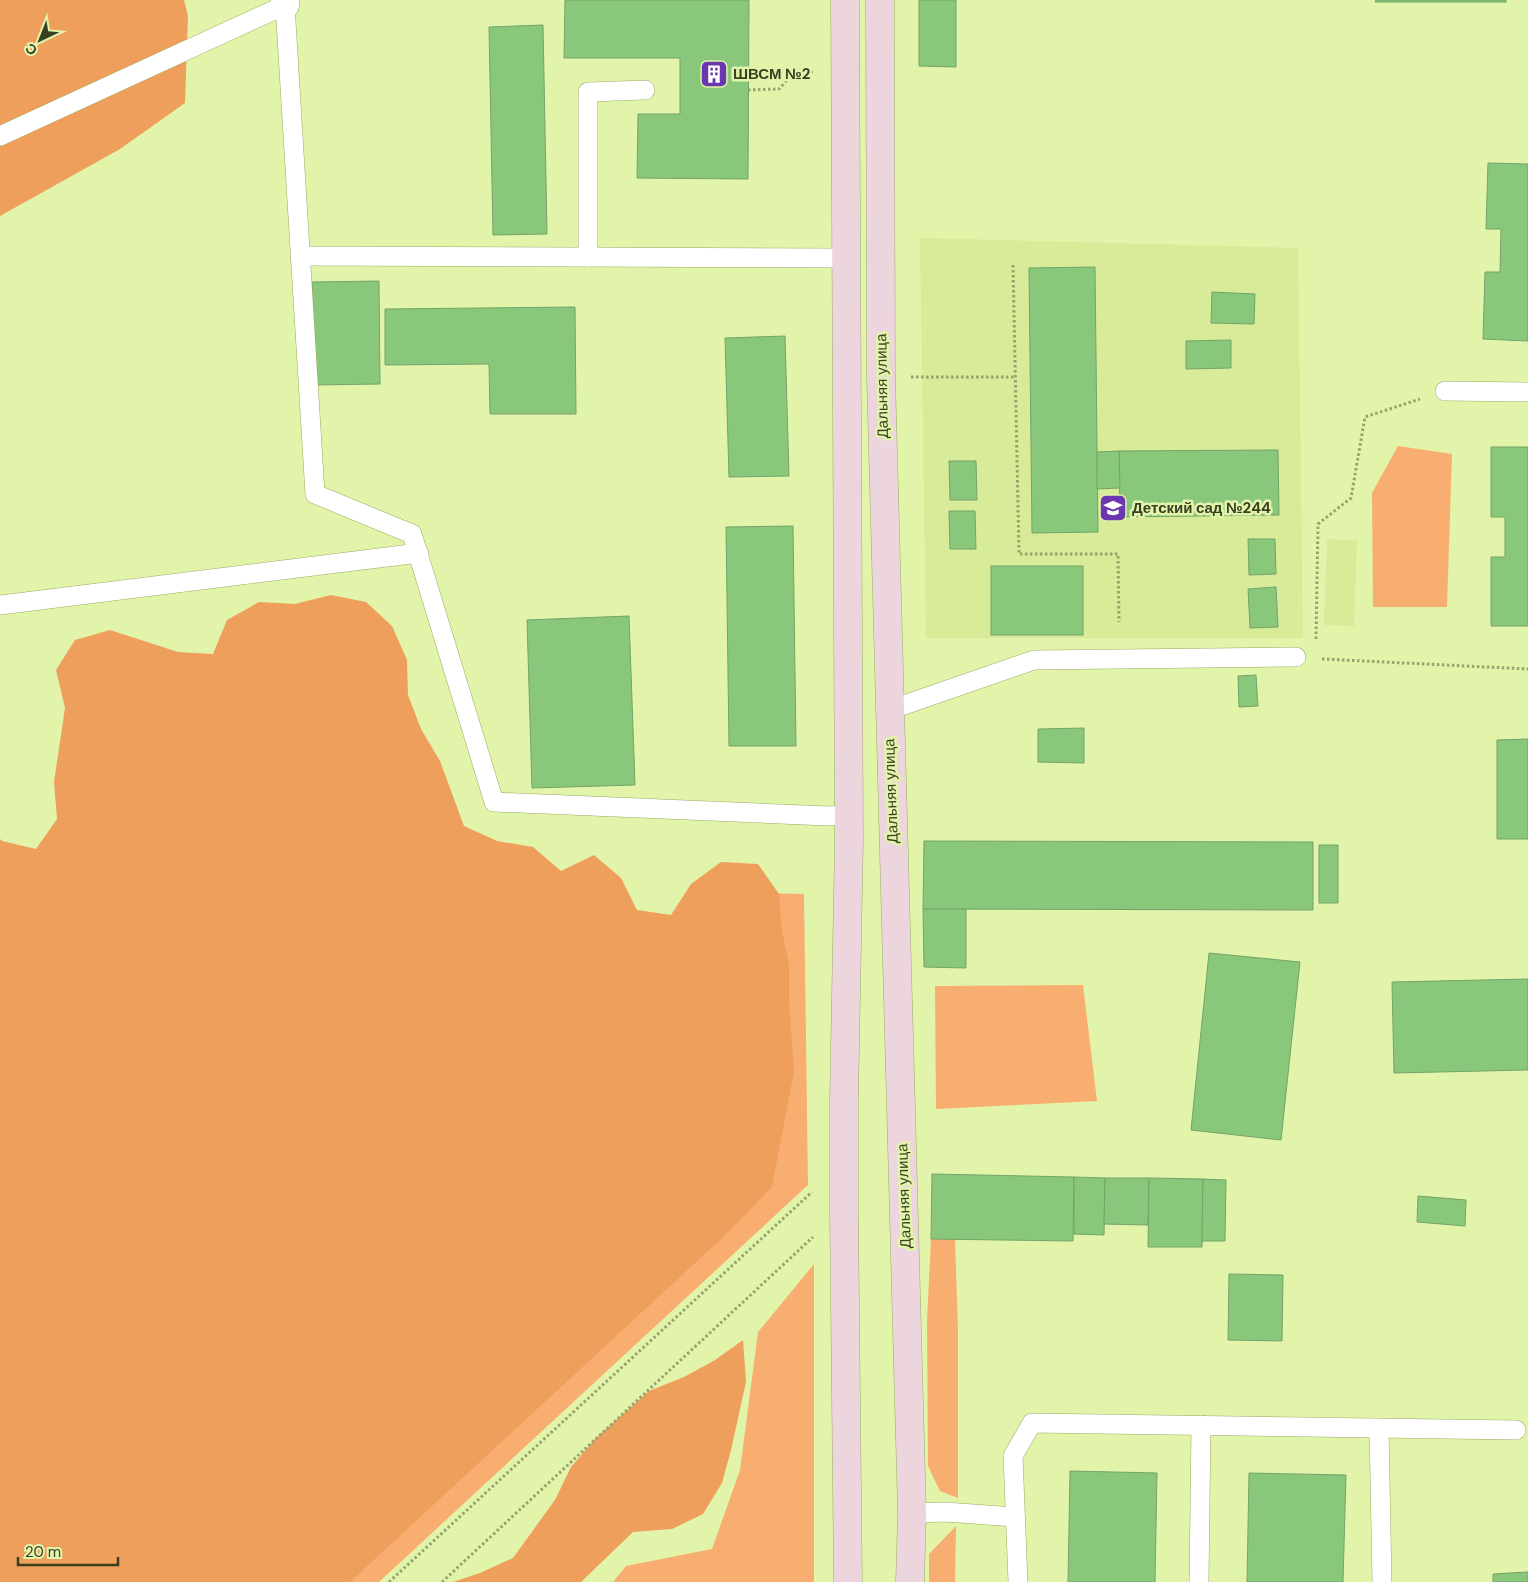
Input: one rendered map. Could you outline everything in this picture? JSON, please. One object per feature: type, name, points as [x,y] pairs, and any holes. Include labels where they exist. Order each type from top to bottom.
[{"type":"main road","points":[[845,0],[848,815],[844,1100],[848,1582]]},
{"type":"main road","name":"Дальняя улица","points":[[880,0],[880,377],[912,1513],[910,1582]]},
{"type":"lane","points":[[0,136],[285,2],[315,494],[412,534],[494,802],[828,816],[848,815]]},
{"type":"lane","points":[[588,257],[588,92],[645,90]]},
{"type":"lane","points":[[300,256],[846,258]]},
{"type":"lane","points":[[1445,391],[1528,392]]},
{"type":"lane","points":[[0,606],[419,553]]},
{"type":"lane","points":[[889,706],[904,705],[1034,660],[1296,658]]},
{"type":"lane","points":[[1018,1582],[1013,1456],[1032,1423],[1516,1430]]},
{"type":"lane","points":[[1199,1582],[1201,1426]]},
{"type":"lane","points":[[1379,1428],[1382,1582]]},
{"type":"lane","points":[[912,1513],[945,1512],[1015,1517]]},
{"type":"path","points":[[748,90],[778,89],[794,72],[822,72]]},
{"type":"path","points":[[1013,265],[1019,554],[1118,554],[1119,622]]},
{"type":"path","points":[[902,377],[1016,377]]},
{"type":"path","points":[[1296,658],[1316,644],[1318,524],[1351,498],[1365,417],[1445,391]]},
{"type":"path","points":[[1296,658],[1528,669]]},
{"type":"path","points":[[389,1582],[818,1186]]},
{"type":"path","points":[[442,1582],[815,1235]]},
{"type":"shaded area","points":[[0,0],[184,0],[188,16],[185,103],[120,149],[0,216]]},
{"type":"shaded area","name":"Детский сад №244","points":[[920,238],[1298,248],[1303,638],[926,638]]},
{"type":"shaded area","points":[[1398,446],[1452,454],[1447,607],[1373,607],[1372,493]]},
{"type":"shaded area","points":[[1327,539],[1357,540],[1354,626],[1324,625]]},
{"type":"shaded area","points":[[331,595],[366,602],[392,626],[407,660],[408,695],[421,729],[440,761],[464,826],[497,841],[533,847],[561,871],[594,855],[621,878],[637,910],[671,915],[691,884],[721,862],[758,864],[779,894],[782,931],[789,964],[789,1001],[794,1071],[772,1187],[721,1239],[350,1582],[0,1582],[0,839],[36,849],[57,819],[54,782],[65,708],[56,670],[75,640],[110,630],[178,652],[213,654],[227,620],[259,602],[295,604]]},
{"type":"shaded area","points":[[718,892],[804,894],[808,1185],[379,1582],[249,1582]]},
{"type":"shaded area","points":[[1083,985],[1097,1101],[936,1109],[935,986]]},
{"type":"shaded area","points":[[931,1239],[955,1239],[958,1330],[958,1498],[940,1491],[928,1466],[927,1320]]},
{"type":"shaded area","points":[[814,1264],[814,1582],[613,1582],[626,1566],[712,1549],[740,1470],[758,1332]]},
{"type":"shaded area","points":[[743,1340],[746,1382],[731,1450],[722,1483],[703,1514],[672,1529],[633,1532],[581,1582],[453,1582],[480,1573],[513,1558],[555,1500],[571,1467],[596,1438],[649,1391],[684,1377],[715,1360]]},
{"type":"shaded area","points":[[956,1526],[955,1582],[929,1582],[929,1554]]},
{"type":"building","name":"ШВСМ №2","points":[[565,0],[749,0],[748,179],[637,178],[638,114],[680,114],[680,58],[564,58]]},
{"type":"building","points":[[919,0],[956,0],[956,67],[919,66]]},
{"type":"building","points":[[1376,0],[1506,0],[1506,2],[1375,2]]},
{"type":"building","points":[[543,25],[547,234],[493,235],[489,27]]},
{"type":"building","points":[[1488,163],[1528,164],[1528,341],[1483,339],[1485,272],[1500,272],[1501,229],[1486,229]]},
{"type":"building","points":[[1095,267],[1098,532],[1032,533],[1029,268]]},
{"type":"building","points":[[379,281],[380,384],[315,385],[312,282]]},
{"type":"building","points":[[1212,292],[1255,294],[1254,324],[1211,323]]},
{"type":"building","points":[[575,307],[576,414],[490,414],[489,364],[385,365],[385,309]]},
{"type":"building","points":[[785,336],[789,476],[729,477],[725,338]]},
{"type":"building","points":[[1231,340],[1231,368],[1186,369],[1186,341]]},
{"type":"building","points":[[1491,447],[1528,447],[1528,626],[1491,626],[1491,557],[1505,557],[1505,517],[1491,517]]},
{"type":"building","points":[[1278,450],[1279,515],[1120,517],[1119,451]]},
{"type":"building","points":[[1119,451],[1120,488],[1097,489],[1097,452]]},
{"type":"building","points":[[949,461],[976,461],[977,500],[950,500]]},
{"type":"building","points":[[949,511],[975,511],[976,549],[950,549]]},
{"type":"building","points":[[793,526],[796,746],[729,746],[726,527]]},
{"type":"building","points":[[1248,539],[1275,539],[1276,574],[1249,575]]},
{"type":"building","points":[[991,566],[1083,566],[1083,635],[991,635]]},
{"type":"building","points":[[1276,587],[1278,627],[1250,628],[1248,589]]},
{"type":"building","points":[[629,616],[635,785],[532,788],[527,620]]},
{"type":"building","points":[[1256,675],[1258,706],[1239,707],[1238,676]]},
{"type":"building","points":[[1084,728],[1084,763],[1038,762],[1038,729]]},
{"type":"building","points":[[1528,739],[1528,839],[1497,839],[1497,740]]},
{"type":"building","points":[[924,841],[1313,842],[1313,910],[923,909]]},
{"type":"building","points":[[1319,845],[1338,845],[1338,903],[1319,903]]},
{"type":"building","points":[[923,909],[966,909],[966,968],[924,967]]},
{"type":"building","points":[[1209,953],[1300,962],[1281,1140],[1191,1130]]},
{"type":"building","points":[[1528,979],[1528,1070],[1394,1073],[1392,982]]},
{"type":"building","points":[[932,1174],[1074,1177],[1073,1241],[931,1239]]},
{"type":"building","points":[[1074,1177],[1105,1178],[1104,1235],[1074,1234]]},
{"type":"building","points":[[1105,1178],[1149,1178],[1148,1225],[1104,1224]]},
{"type":"building","points":[[1149,1178],[1203,1179],[1202,1247],[1148,1247]]},
{"type":"building","points":[[1203,1179],[1226,1180],[1225,1241],[1202,1241]]},
{"type":"building","points":[[1418,1196],[1466,1200],[1465,1226],[1417,1222]]},
{"type":"building","points":[[1229,1274],[1283,1275],[1282,1341],[1228,1340]]},
{"type":"building","points":[[1070,1471],[1157,1473],[1155,1582],[1068,1582]]},
{"type":"building","points":[[1249,1473],[1346,1475],[1343,1582],[1247,1582]]},
{"type":"building","points":[[1528,1572],[1528,1582],[1493,1582],[1493,1574]]},
{"type":"place","name":"ШВСМ №2","points":[[714,74]]},
{"type":"place","name":"Детский сад №244","points":[[1113,508]]}]
